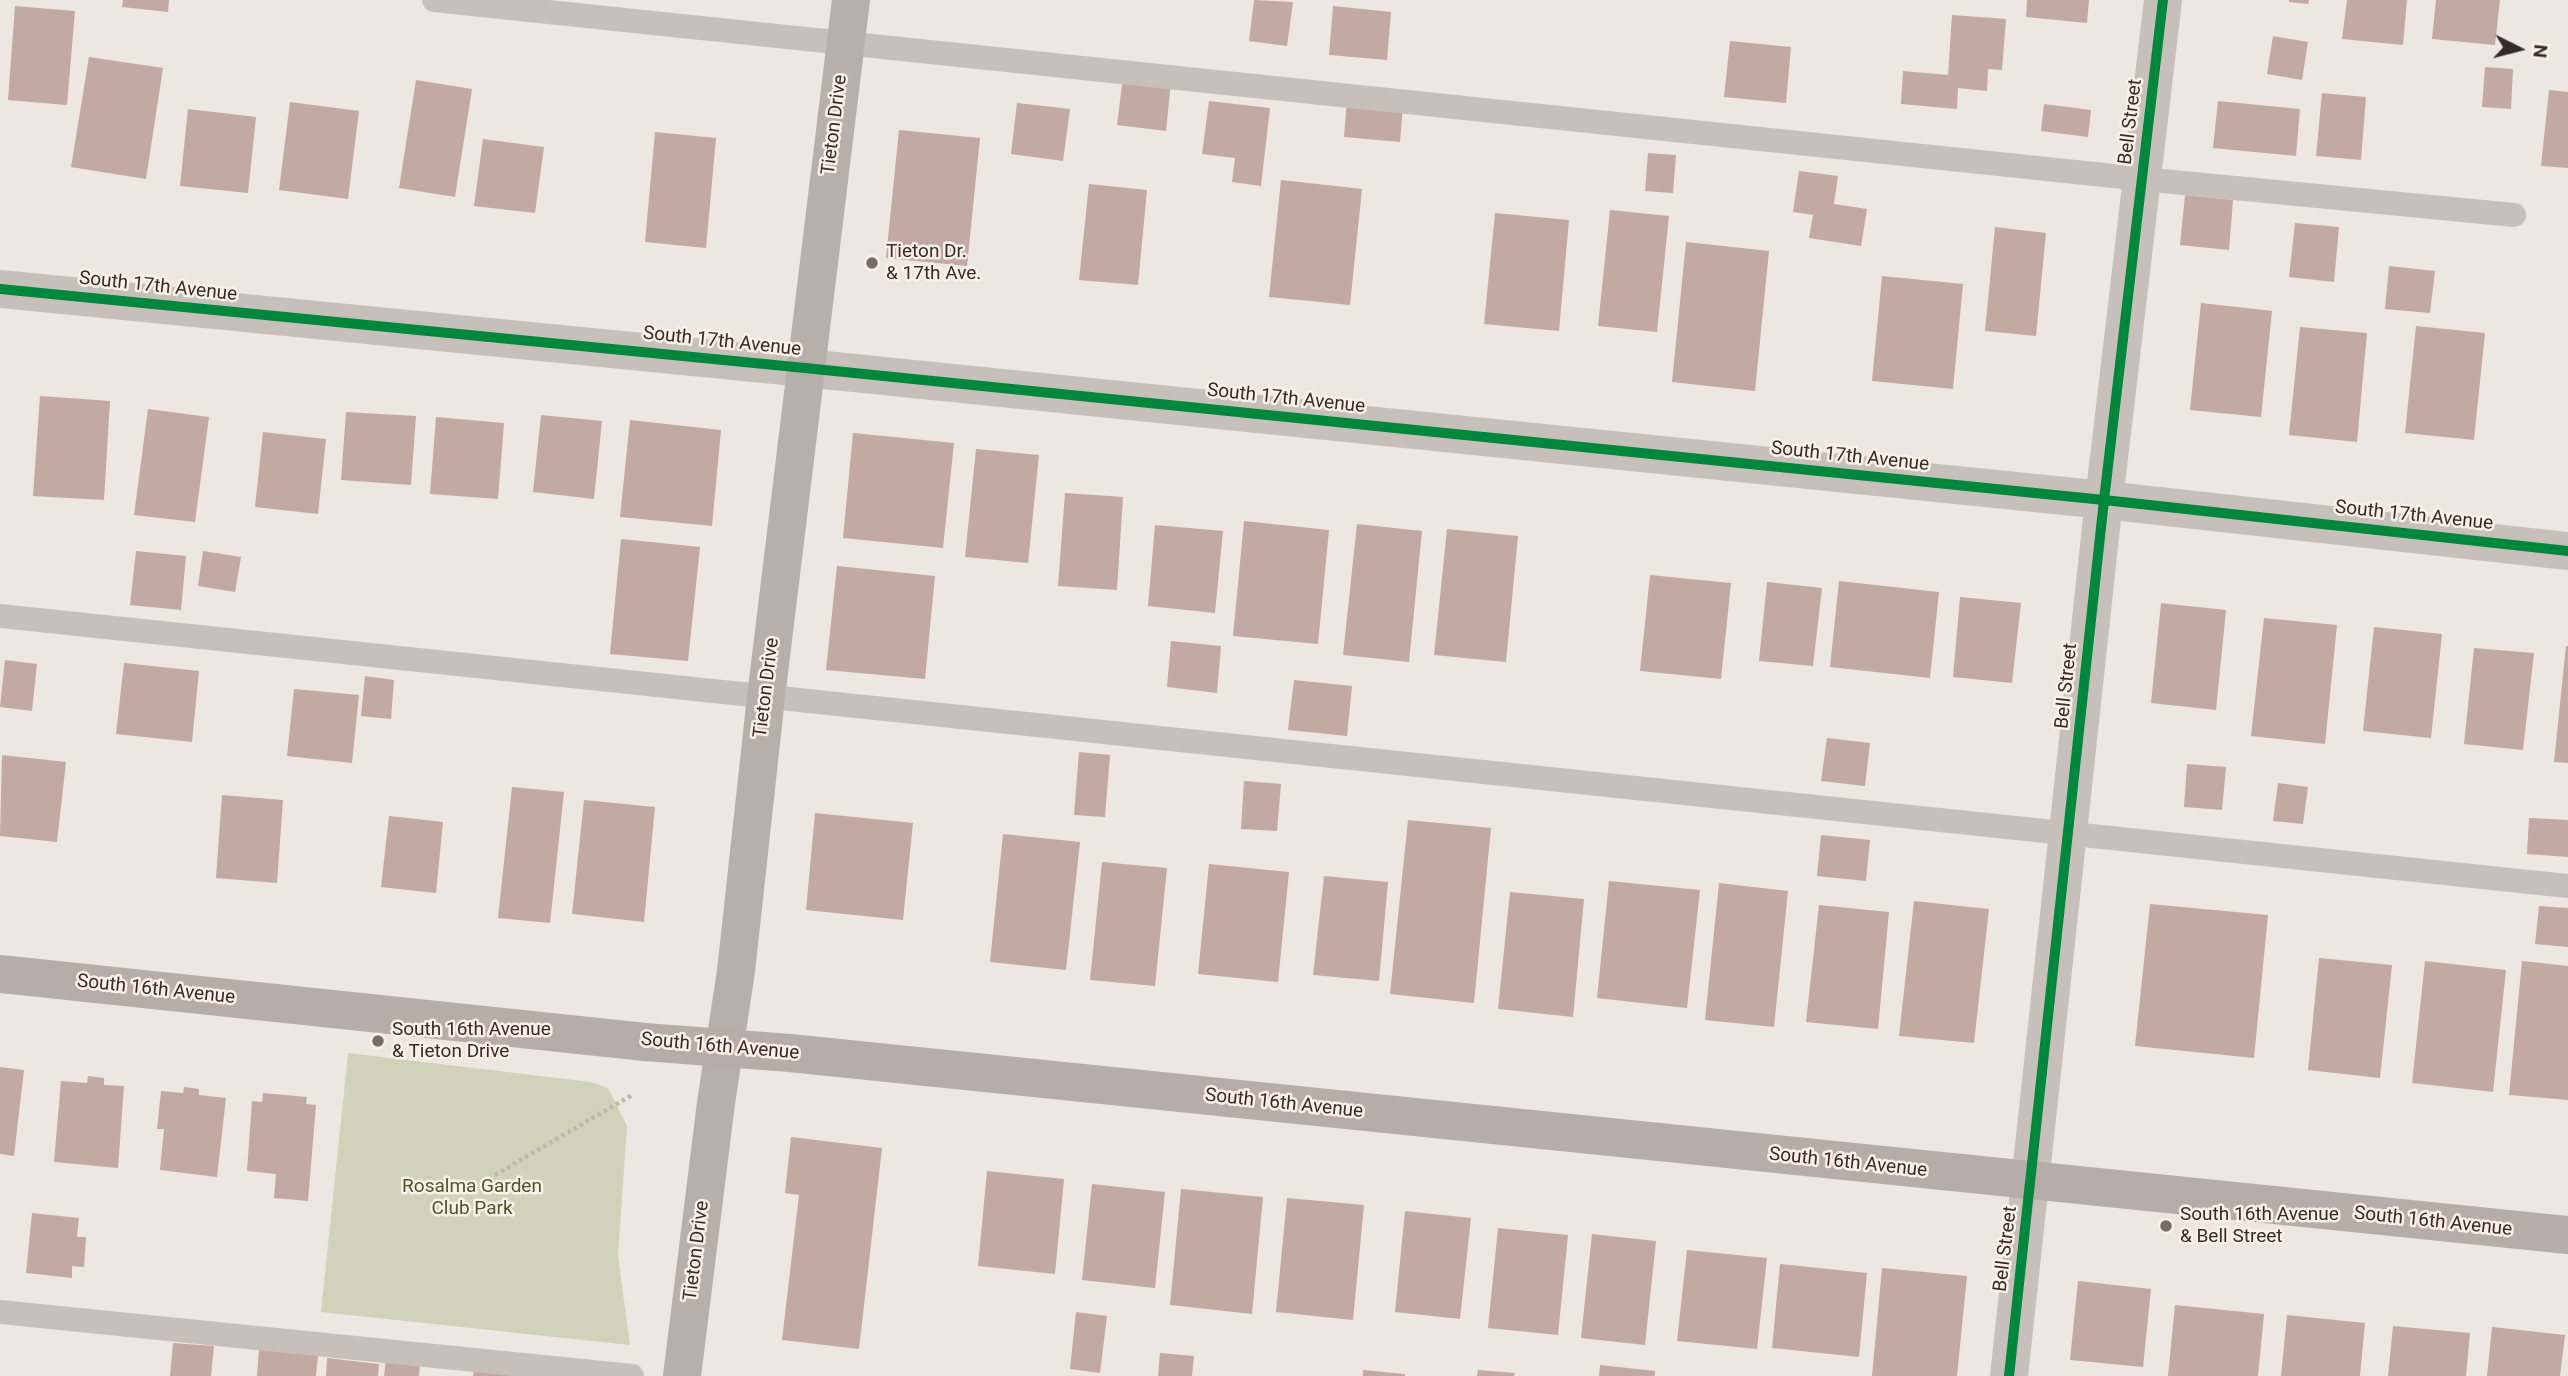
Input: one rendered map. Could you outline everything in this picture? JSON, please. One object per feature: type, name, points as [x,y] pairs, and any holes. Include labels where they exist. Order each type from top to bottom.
[{"type":"main road","name":"Tieton Drive","points":[[682,1376],[716,1103],[726,1046],[851,0]]},
{"type":"main road","name":"South 16th Avenue","points":[[0,974],[645,1042],[726,1046],[2568,1235]]},
{"type":"street","name":"Bell Street","points":[[2009,1376],[2104,500],[2163,0]]},
{"type":"street","name":"South 17th Avenue","points":[[0,289],[2104,500],[2568,551]]},
{"type":"lane","points":[[434,0],[2514,215]]},
{"type":"lane","points":[[0,616],[2568,886]]},
{"type":"lane","points":[[0,1312],[632,1376]]},
{"type":"path","points":[[495,1175],[632,1095]]},
{"type":"green space","name":"Rosalma Garden Club Park","points":[[348,1053],[591,1082],[608,1088],[627,1126],[618,1256],[630,1345],[321,1312]]},
{"type":"building","points":[[123,0],[169,0],[168,12],[122,7]]},
{"type":"building","points":[[1254,0],[1293,2],[1287,46],[1249,41]]},
{"type":"building","points":[[2027,0],[2089,0],[2087,23],[2026,17]]},
{"type":"building","points":[[2289,0],[2309,0],[2308,4]]},
{"type":"building","points":[[2347,0],[2407,0],[2403,45],[2342,39]]},
{"type":"building","points":[[2436,0],[2500,0],[2495,45],[2432,39]]},
{"type":"building","points":[[15,6],[75,11],[67,105],[8,100]]},
{"type":"building","points":[[1333,6],[1391,12],[1387,60],[1329,55]]},
{"type":"building","points":[[1952,15],[2006,19],[2002,70],[1988,69],[1987,91],[1958,88],[1957,109],[1901,104],[1903,71],[1948,75]]},
{"type":"building","points":[[2273,36],[2308,42],[2302,80],[2267,74]]},
{"type":"building","points":[[1730,41],[1791,47],[1786,103],[1724,97]]},
{"type":"building","points":[[89,57],[163,68],[146,179],[71,167]]},
{"type":"building","points":[[2485,67],[2513,69],[2511,109],[2482,107]]},
{"type":"building","points":[[1123,77],[1171,82],[1166,131],[1117,125]]},
{"type":"building","points":[[416,80],[472,89],[455,197],[399,188]]},
{"type":"building","points":[[2549,90],[2568,92],[2568,168],[2541,166]]},
{"type":"building","points":[[2322,93],[2366,97],[2361,160],[2316,156]]},
{"type":"building","points":[[1347,100],[1403,105],[1400,142],[1344,137]]},
{"type":"building","points":[[1209,101],[1270,108],[1261,186],[1232,182],[1235,158],[1202,154]]},
{"type":"building","points":[[2218,101],[2300,109],[2296,156],[2213,148]]},
{"type":"building","points":[[290,102],[359,111],[348,199],[279,190]]},
{"type":"building","points":[[1017,103],[1070,109],[1063,161],[1011,154]]},
{"type":"building","points":[[2044,104],[2091,110],[2088,137],[2041,131]]},
{"type":"building","points":[[188,109],[256,117],[248,193],[180,186]]},
{"type":"building","points":[[899,130],[980,138],[967,266],[886,258]]},
{"type":"building","points":[[655,132],[716,138],[706,248],[645,242]]},
{"type":"building","points":[[483,139],[544,147],[535,213],[474,206]]},
{"type":"building","points":[[1648,153],[1676,155],[1673,193],[1645,191]]},
{"type":"building","points":[[1799,171],[1838,176],[1834,204],[1867,209],[1861,246],[1809,238],[1813,215],[1793,212]]},
{"type":"building","points":[[1281,180],[1362,189],[1350,305],[1269,297]]},
{"type":"building","points":[[1089,184],[1147,190],[1138,285],[1079,280]]},
{"type":"building","points":[[2185,195],[2233,200],[2229,250],[2180,245]]},
{"type":"building","points":[[1610,210],[1669,216],[1657,332],[1598,326]]},
{"type":"building","points":[[1495,213],[1569,220],[1559,331],[1484,324]]},
{"type":"building","points":[[2295,223],[2339,227],[2334,282],[2289,277]]},
{"type":"building","points":[[1995,227],[2046,233],[2036,336],[1985,331]]},
{"type":"building","points":[[1686,242],[1769,251],[1755,391],[1672,382]]},
{"type":"building","points":[[2389,266],[2435,271],[2430,313],[2385,309]]},
{"type":"building","points":[[1882,276],[1963,284],[1953,389],[1872,381]]},
{"type":"building","points":[[2201,303],[2272,311],[2261,417],[2190,410]]},
{"type":"building","points":[[2416,326],[2485,333],[2474,440],[2405,433]]},
{"type":"building","points":[[2300,327],[2367,333],[2357,442],[2289,435]]},
{"type":"building","points":[[40,396],[110,401],[104,500],[33,496]]},
{"type":"building","points":[[148,409],[209,417],[195,522],[134,515]]},
{"type":"building","points":[[346,412],[416,416],[411,485],[341,480]]},
{"type":"building","points":[[541,415],[602,421],[594,499],[533,492]]},
{"type":"building","points":[[436,417],[504,423],[498,499],[430,494]]},
{"type":"building","points":[[630,420],[721,430],[712,526],[620,517]]},
{"type":"building","points":[[263,432],[326,439],[318,514],[255,507]]},
{"type":"building","points":[[853,433],[954,443],[943,548],[843,538]]},
{"type":"building","points":[[976,449],[1039,455],[1028,563],[965,557]]},
{"type":"building","points":[[1065,493],[1123,497],[1117,590],[1058,586]]},
{"type":"building","points":[[1244,521],[1329,530],[1318,644],[1233,636]]},
{"type":"building","points":[[1357,524],[1422,531],[1409,662],[1343,655]]},
{"type":"building","points":[[1155,525],[1223,531],[1215,613],[1148,606]]},
{"type":"building","points":[[1447,529],[1518,536],[1506,662],[1434,655]]},
{"type":"building","points":[[621,539],[700,547],[688,661],[610,654]]},
{"type":"building","points":[[136,551],[186,556],[181,610],[130,605]]},
{"type":"building","points":[[203,551],[241,557],[235,592],[198,586]]},
{"type":"building","points":[[837,566],[935,576],[925,679],[826,670]]},
{"type":"building","points":[[1650,575],[1731,583],[1721,679],[1640,671]]},
{"type":"building","points":[[1839,581],[1939,592],[1930,678],[1830,667]]},
{"type":"building","points":[[1767,582],[1822,588],[1813,666],[1759,661]]},
{"type":"building","points":[[1960,597],[2021,603],[2012,683],[1953,677]]},
{"type":"building","points":[[2161,603],[2226,610],[2216,710],[2151,703]]},
{"type":"building","points":[[2264,618],[2337,625],[2325,744],[2251,736]]},
{"type":"building","points":[[2374,627],[2442,634],[2431,738],[2363,731]]},
{"type":"building","points":[[1171,641],[1221,646],[1217,693],[1167,687]]},
{"type":"building","points":[[2568,646],[2568,763],[2554,762]]},
{"type":"building","points":[[2474,648],[2534,653],[2523,750],[2464,744]]},
{"type":"building","points":[[5,660],[37,664],[32,711],[0,707]]},
{"type":"building","points":[[124,663],[199,671],[192,742],[116,734]]},
{"type":"building","points":[[365,676],[394,680],[391,719],[361,716]]},
{"type":"building","points":[[1294,680],[1352,686],[1347,736],[1288,730]]},
{"type":"building","points":[[294,689],[359,695],[352,763],[287,756]]},
{"type":"building","points":[[1827,738],[1870,743],[1865,786],[1821,781]]},
{"type":"building","points":[[1079,752],[1110,755],[1105,817],[1074,815]]},
{"type":"building","points":[[2,755],[66,762],[57,842],[0,836]]},
{"type":"building","points":[[2187,764],[2226,767],[2222,810],[2184,807]]},
{"type":"building","points":[[1244,781],[1281,784],[1277,831],[1241,829]]},
{"type":"building","points":[[2278,783],[2308,787],[2303,824],[2273,821]]},
{"type":"building","points":[[512,787],[564,792],[550,923],[498,918]]},
{"type":"building","points":[[222,795],[283,800],[277,883],[216,878]]},
{"type":"building","points":[[584,800],[655,807],[644,922],[572,914]]},
{"type":"building","points":[[815,813],[913,823],[903,920],[806,910]]},
{"type":"building","points":[[389,816],[443,822],[436,893],[381,887]]},
{"type":"building","points":[[2529,818],[2568,820],[2568,857],[2527,854]]},
{"type":"building","points":[[1408,820],[1491,828],[1474,1003],[1390,994]]},
{"type":"building","points":[[1003,834],[1080,842],[1066,970],[990,962]]},
{"type":"building","points":[[1821,835],[1870,840],[1866,881],[1817,876]]},
{"type":"building","points":[[1102,862],[1167,868],[1155,986],[1090,980]]},
{"type":"building","points":[[1209,864],[1289,872],[1278,982],[1198,974]]},
{"type":"building","points":[[1324,876],[1388,882],[1379,981],[1313,975]]},
{"type":"building","points":[[1609,881],[1700,890],[1687,1008],[1597,998]]},
{"type":"building","points":[[1719,883],[1788,891],[1774,1027],[1705,1020]]},
{"type":"building","points":[[1510,892],[1584,899],[1573,1017],[1498,1009]]},
{"type":"building","points":[[1914,901],[1989,909],[1974,1043],[1899,1036]]},
{"type":"building","points":[[2150,904],[2268,915],[2254,1058],[2135,1046]]},
{"type":"building","points":[[1819,905],[1889,912],[1878,1029],[1806,1022]]},
{"type":"building","points":[[2539,906],[2568,908],[2568,947],[2535,944]]},
{"type":"building","points":[[2319,958],[2392,965],[2380,1078],[2308,1070]]},
{"type":"building","points":[[2425,961],[2506,970],[2493,1092],[2412,1083]]},
{"type":"building","points":[[2522,961],[2568,966],[2568,1100],[2509,1095]]},
{"type":"building","points":[[0,1067],[24,1070],[14,1156],[0,1154]]},
{"type":"building","points":[[88,1076],[104,1078],[104,1085],[124,1086],[118,1168],[54,1162],[61,1081],[87,1083]]},
{"type":"building","points":[[184,1087],[199,1089],[199,1095],[226,1098],[217,1177],[160,1170],[164,1129],[157,1129],[161,1091],[183,1093]]},
{"type":"building","points":[[263,1093],[307,1097],[306,1104],[316,1105],[308,1201],[274,1198],[276,1174],[247,1171],[252,1101],[262,1102]]},
{"type":"building","points":[[791,1137],[882,1148],[859,1349],[782,1340],[799,1195],[785,1193]]},
{"type":"building","points":[[987,1171],[1064,1179],[1055,1274],[978,1266]]},
{"type":"building","points":[[1092,1184],[1165,1192],[1155,1288],[1082,1280]]},
{"type":"building","points":[[1181,1189],[1263,1197],[1252,1314],[1170,1305]]},
{"type":"building","points":[[1287,1198],[1364,1205],[1353,1320],[1276,1312]]},
{"type":"building","points":[[1405,1211],[1471,1218],[1460,1319],[1395,1312]]},
{"type":"building","points":[[32,1213],[79,1218],[77,1237],[86,1237],[84,1267],[72,1266],[72,1278],[26,1273]]},
{"type":"building","points":[[1498,1228],[1568,1235],[1558,1335],[1488,1328]]},
{"type":"building","points":[[1592,1234],[1656,1241],[1645,1345],[1581,1338]]},
{"type":"building","points":[[1687,1250],[1767,1258],[1757,1349],[1677,1341]]},
{"type":"building","points":[[1780,1264],[1867,1273],[1859,1357],[1772,1348]]},
{"type":"building","points":[[1882,1268],[1967,1276],[1957,1376],[1872,1376]]},
{"type":"building","points":[[2078,1281],[2151,1289],[2143,1367],[2070,1360]]},
{"type":"building","points":[[2175,1305],[2264,1314],[2258,1376],[2168,1376]]},
{"type":"building","points":[[1076,1312],[1107,1316],[1100,1373],[1070,1369]]},
{"type":"building","points":[[2287,1315],[2365,1323],[2360,1376],[2281,1376]]},
{"type":"building","points":[[2393,1326],[2470,1333],[2466,1376],[2388,1376]]},
{"type":"building","points":[[2492,1327],[2565,1335],[2560,1376],[2487,1376]]},
{"type":"building","points":[[173,1343],[214,1346],[211,1376],[170,1376]]},
{"type":"building","points":[[259,1349],[318,1355],[316,1376],[257,1376]]},
{"type":"building","points":[[1160,1353],[1194,1356],[1192,1376],[1158,1376]]},
{"type":"building","points":[[327,1358],[379,1364],[378,1376],[326,1376]]},
{"type":"building","points":[[386,1359],[420,1363],[419,1376],[384,1376]]},
{"type":"building","points":[[1600,1365],[1655,1371],[1655,1376],[1599,1376]]},
{"type":"building","points":[[474,1370],[517,1376],[473,1376]]},
{"type":"building","points":[[1363,1370],[1405,1374],[1405,1376],[1363,1376]]},
{"type":"building","points":[[1478,1370],[1515,1373],[1514,1376],[1477,1376]]},
{"type":"cycle path","points":[[2009,1376],[2104,500],[2163,0]]},
{"type":"cycle path","points":[[0,289],[2104,500],[2568,551]]},
{"type":"place","name":"Tieton Dr. & 17th Ave.","points":[[872,263]]},
{"type":"place","name":"South 16th Avenue & Tieton Drive","points":[[378,1041]]},
{"type":"place","name":"South 16th Avenue & Bell Street","points":[[2166,1226]]}]
